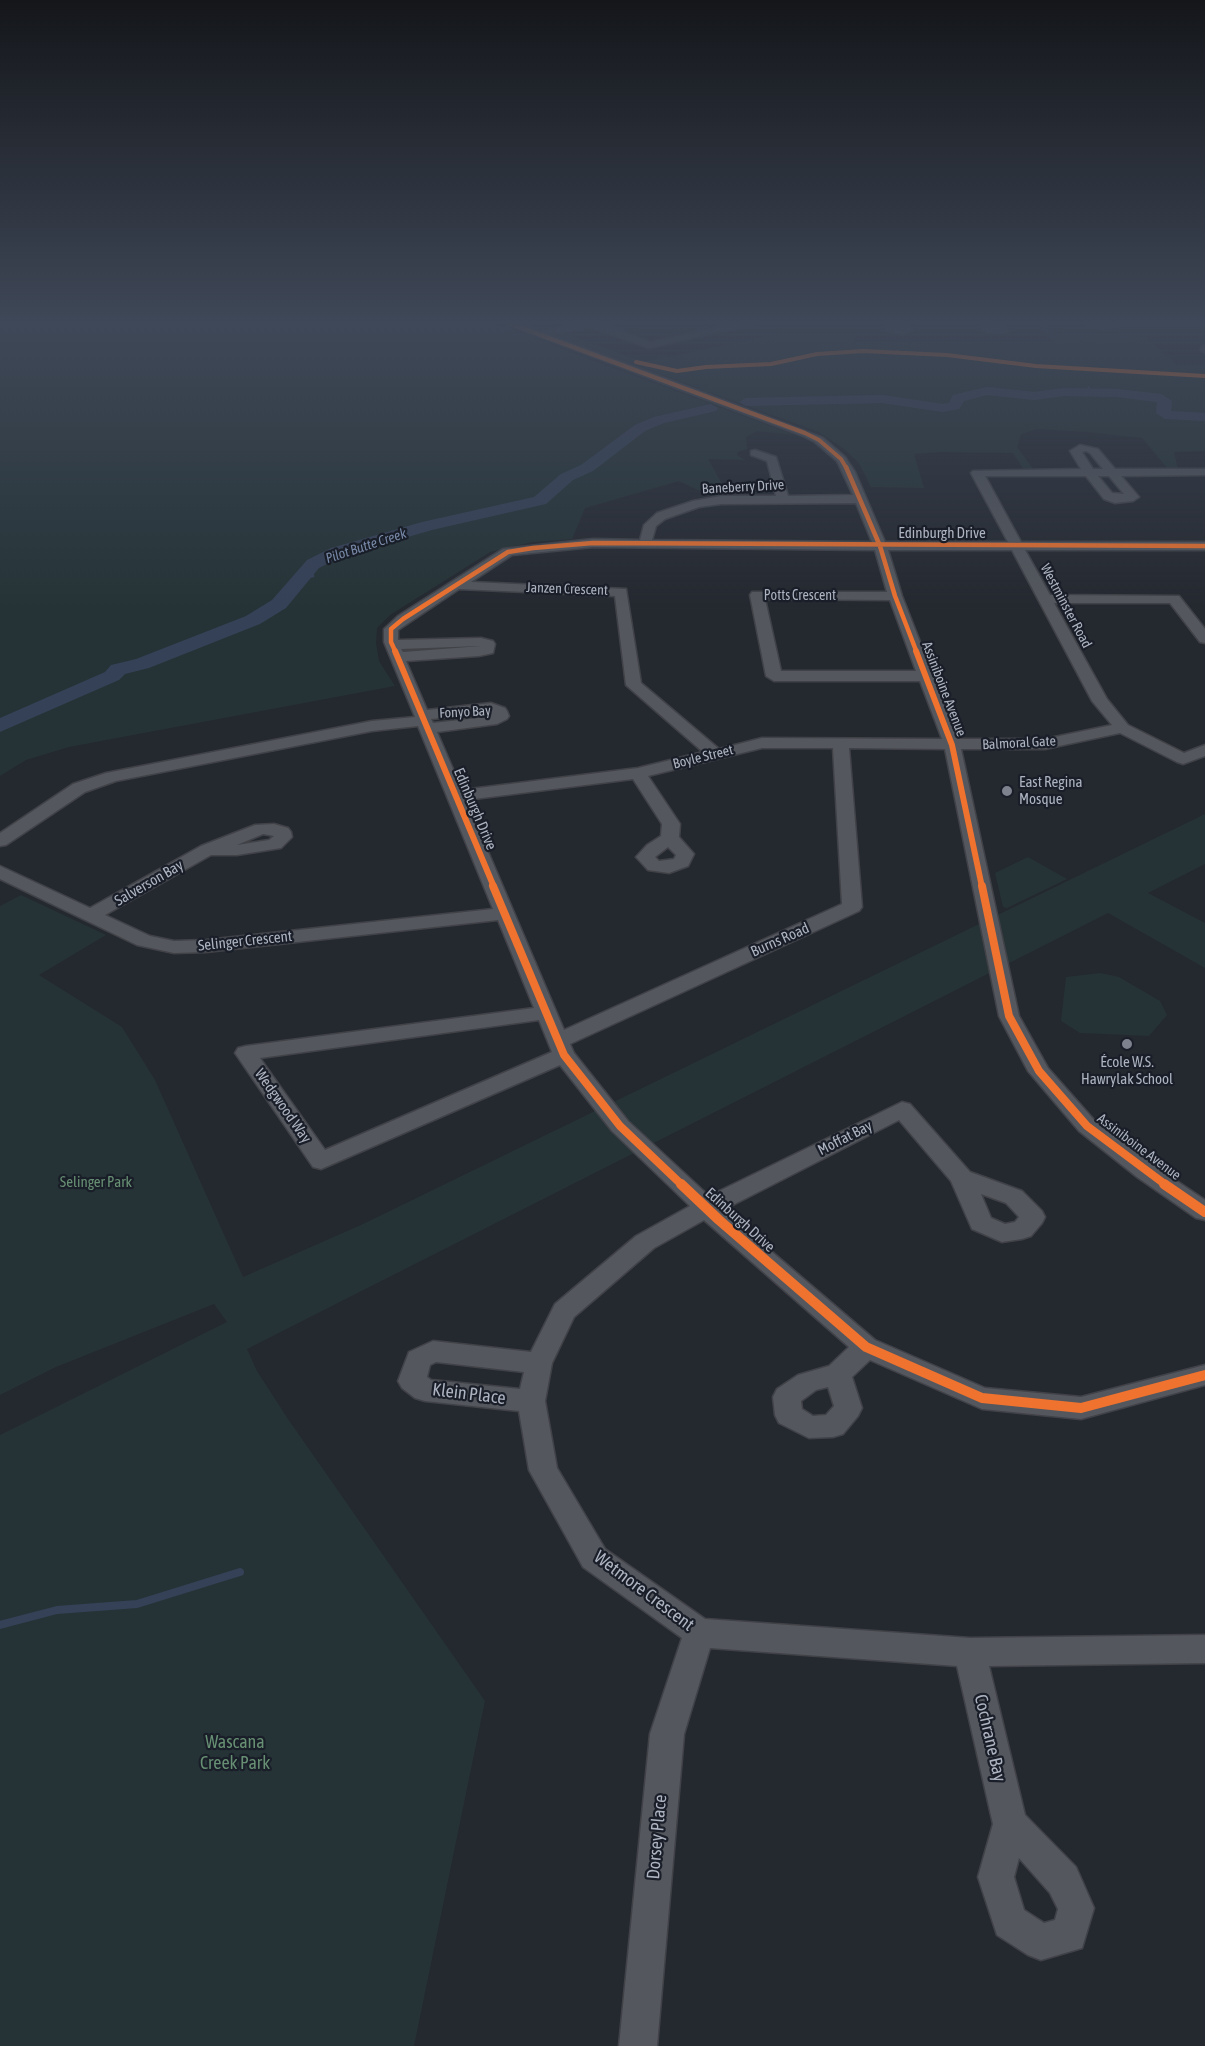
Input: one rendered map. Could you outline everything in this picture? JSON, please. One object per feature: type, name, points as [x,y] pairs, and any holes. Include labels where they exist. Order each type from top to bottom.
[{"type":"street","name":"Assiniboine Avenue","points":[[767,418],[819,440],[842,459],[861,499],[952,745],[1009,1016],[1039,1071],[1087,1126],[1145,1171],[1205,1212]]},
{"type":"street","points":[[1080,448],[1088,448],[1094,451],[1112,473],[1133,497],[1115,499],[1108,496],[1076,451],[1080,448]]},
{"type":"street","points":[[755,453],[772,459],[783,500]]},
{"type":"street","name":"Westminster Road","points":[[1122,728],[1100,701],[977,473],[1205,472]]},
{"type":"street","name":"Baneberry Drive","points":[[645,543],[650,525],[661,516],[676,509],[721,500],[861,499]]},
{"type":"street","name":"Edinburgh Drive","points":[[1205,546],[564,544],[508,552],[403,619],[391,630],[395,651],[561,1048],[620,1126],[706,1208],[866,1347],[982,1398],[1081,1408],[1205,1375]]},
{"type":"street","name":"Janzen Crescent","points":[[456,585],[621,592],[634,686],[715,754]]},
{"type":"street","name":"Potts Crescent","points":[[895,596],[757,595],[774,676],[925,676]]},
{"type":"street","points":[[1046,599],[1174,599],[1205,639]]},
{"type":"street","points":[[481,642],[488,644],[488,650],[479,652],[395,651],[481,642]]},
{"type":"street","points":[[0,841],[80,789],[112,777],[372,726],[424,721]]},
{"type":"street","points":[[1122,728],[1183,759],[1205,750]]},
{"type":"street","name":"Balmoral Gate","points":[[952,745],[1045,744],[1122,728]]},
{"type":"street","name":"Boyle Street","points":[[455,796],[638,773],[762,743],[952,745]]},
{"type":"street","name":"Burns Road","points":[[561,1048],[852,907],[841,744]]},
{"type":"street","points":[[638,773],[671,824],[670,838]]},
{"type":"street","name":"Salverson Bay","points":[[91,915],[207,850]]},
{"type":"street","name":"Selinger Crescent","points":[[0,872],[144,940],[174,947],[206,946],[505,913]]},
{"type":"street","name":"Wedgwood Way","points":[[547,1013],[246,1053],[321,1161],[561,1048]]},
{"type":"street","name":"Moffat Bay","points":[[706,1208],[902,1109],[962,1178]]},
{"type":"street","name":"Wetmore Crescent","points":[[706,1208],[645,1242],[564,1311],[538,1363],[531,1401],[543,1470],[594,1558],[699,1633],[970,1652],[1205,1649]]},
{"type":"street","points":[[838,1374],[866,1347]]},
{"type":"street","name":"Klein Place","points":[[531,1401],[425,1390],[412,1381],[418,1359],[433,1351],[538,1363]]},
{"type":"street","name":"Dorsey Place","points":[[638,2046],[667,1734],[699,1633]]},
{"type":"street","name":"Cochrane Bay","points":[[970,1652],[1010,1824]]},
{"type":"green space","points":[[0,418],[750,418],[795,435],[757,431],[746,437],[747,449],[737,452],[737,455],[745,460],[708,459],[729,496],[715,498],[679,481],[585,508],[572,539],[532,542],[490,552],[390,615],[377,628],[376,643],[379,661],[395,686],[69,747],[26,760],[0,776]]},
{"type":"green space","points":[[782,418],[1205,418],[1205,451],[1174,452],[1178,470],[1169,470],[1142,438],[1037,429],[1021,434],[1017,447],[1034,470],[1024,470],[1013,453],[914,454],[924,488],[871,487],[859,463],[844,449],[819,432]]},
{"type":"green space","name":"Wascana Creek Park","points":[[1205,814],[1205,864],[1148,893],[1205,923],[1205,968],[1108,913],[247,1349],[257,1371],[288,1419],[485,1701],[414,2046],[0,2046],[0,1435],[227,1322],[214,1304],[56,1367],[0,1395],[0,906],[21,895],[106,935],[39,975],[122,1027],[155,1080],[243,1277],[363,1224]]},
{"type":"green space","points":[[1028,857],[1067,879],[1007,908],[1003,907],[995,873]]},
{"type":"green space","points":[[1100,973],[1119,977],[1160,1001],[1167,1015],[1149,1036],[1080,1033],[1061,1021],[1066,977]]},
{"type":"waterway","name":"Pilot Butte Creek","points":[[0,726],[112,676],[118,669],[142,664],[253,620],[279,604],[313,564],[337,552],[428,526],[540,501],[567,477],[587,468],[640,428],[666,418]]},
{"type":"waterway","name":"Pilot Butte Creek","points":[[301,578],[313,576]]},
{"type":"waterway","points":[[0,1625],[57,1610],[137,1604],[240,1572]]},
{"type":"cycle path","points":[[766,418],[819,440],[841,459],[849,472],[880,546],[895,596],[952,745],[1009,1016],[1039,1071],[1087,1126],[1145,1171],[1205,1212]]},
{"type":"cycle path","points":[[1205,546],[593,543],[533,548],[508,552],[391,629],[391,642],[564,1055],[620,1126],[719,1220],[866,1347],[982,1398],[1081,1408],[1205,1375]]},
{"type":"place","name":"East Regina Mosque","points":[[1007,791]]},
{"type":"place","name":"École W.S. Hawrylak School","points":[[1127,1044]]},
{"type":"park label","name":"Selinger Park","points":[[96,1182]]}]
